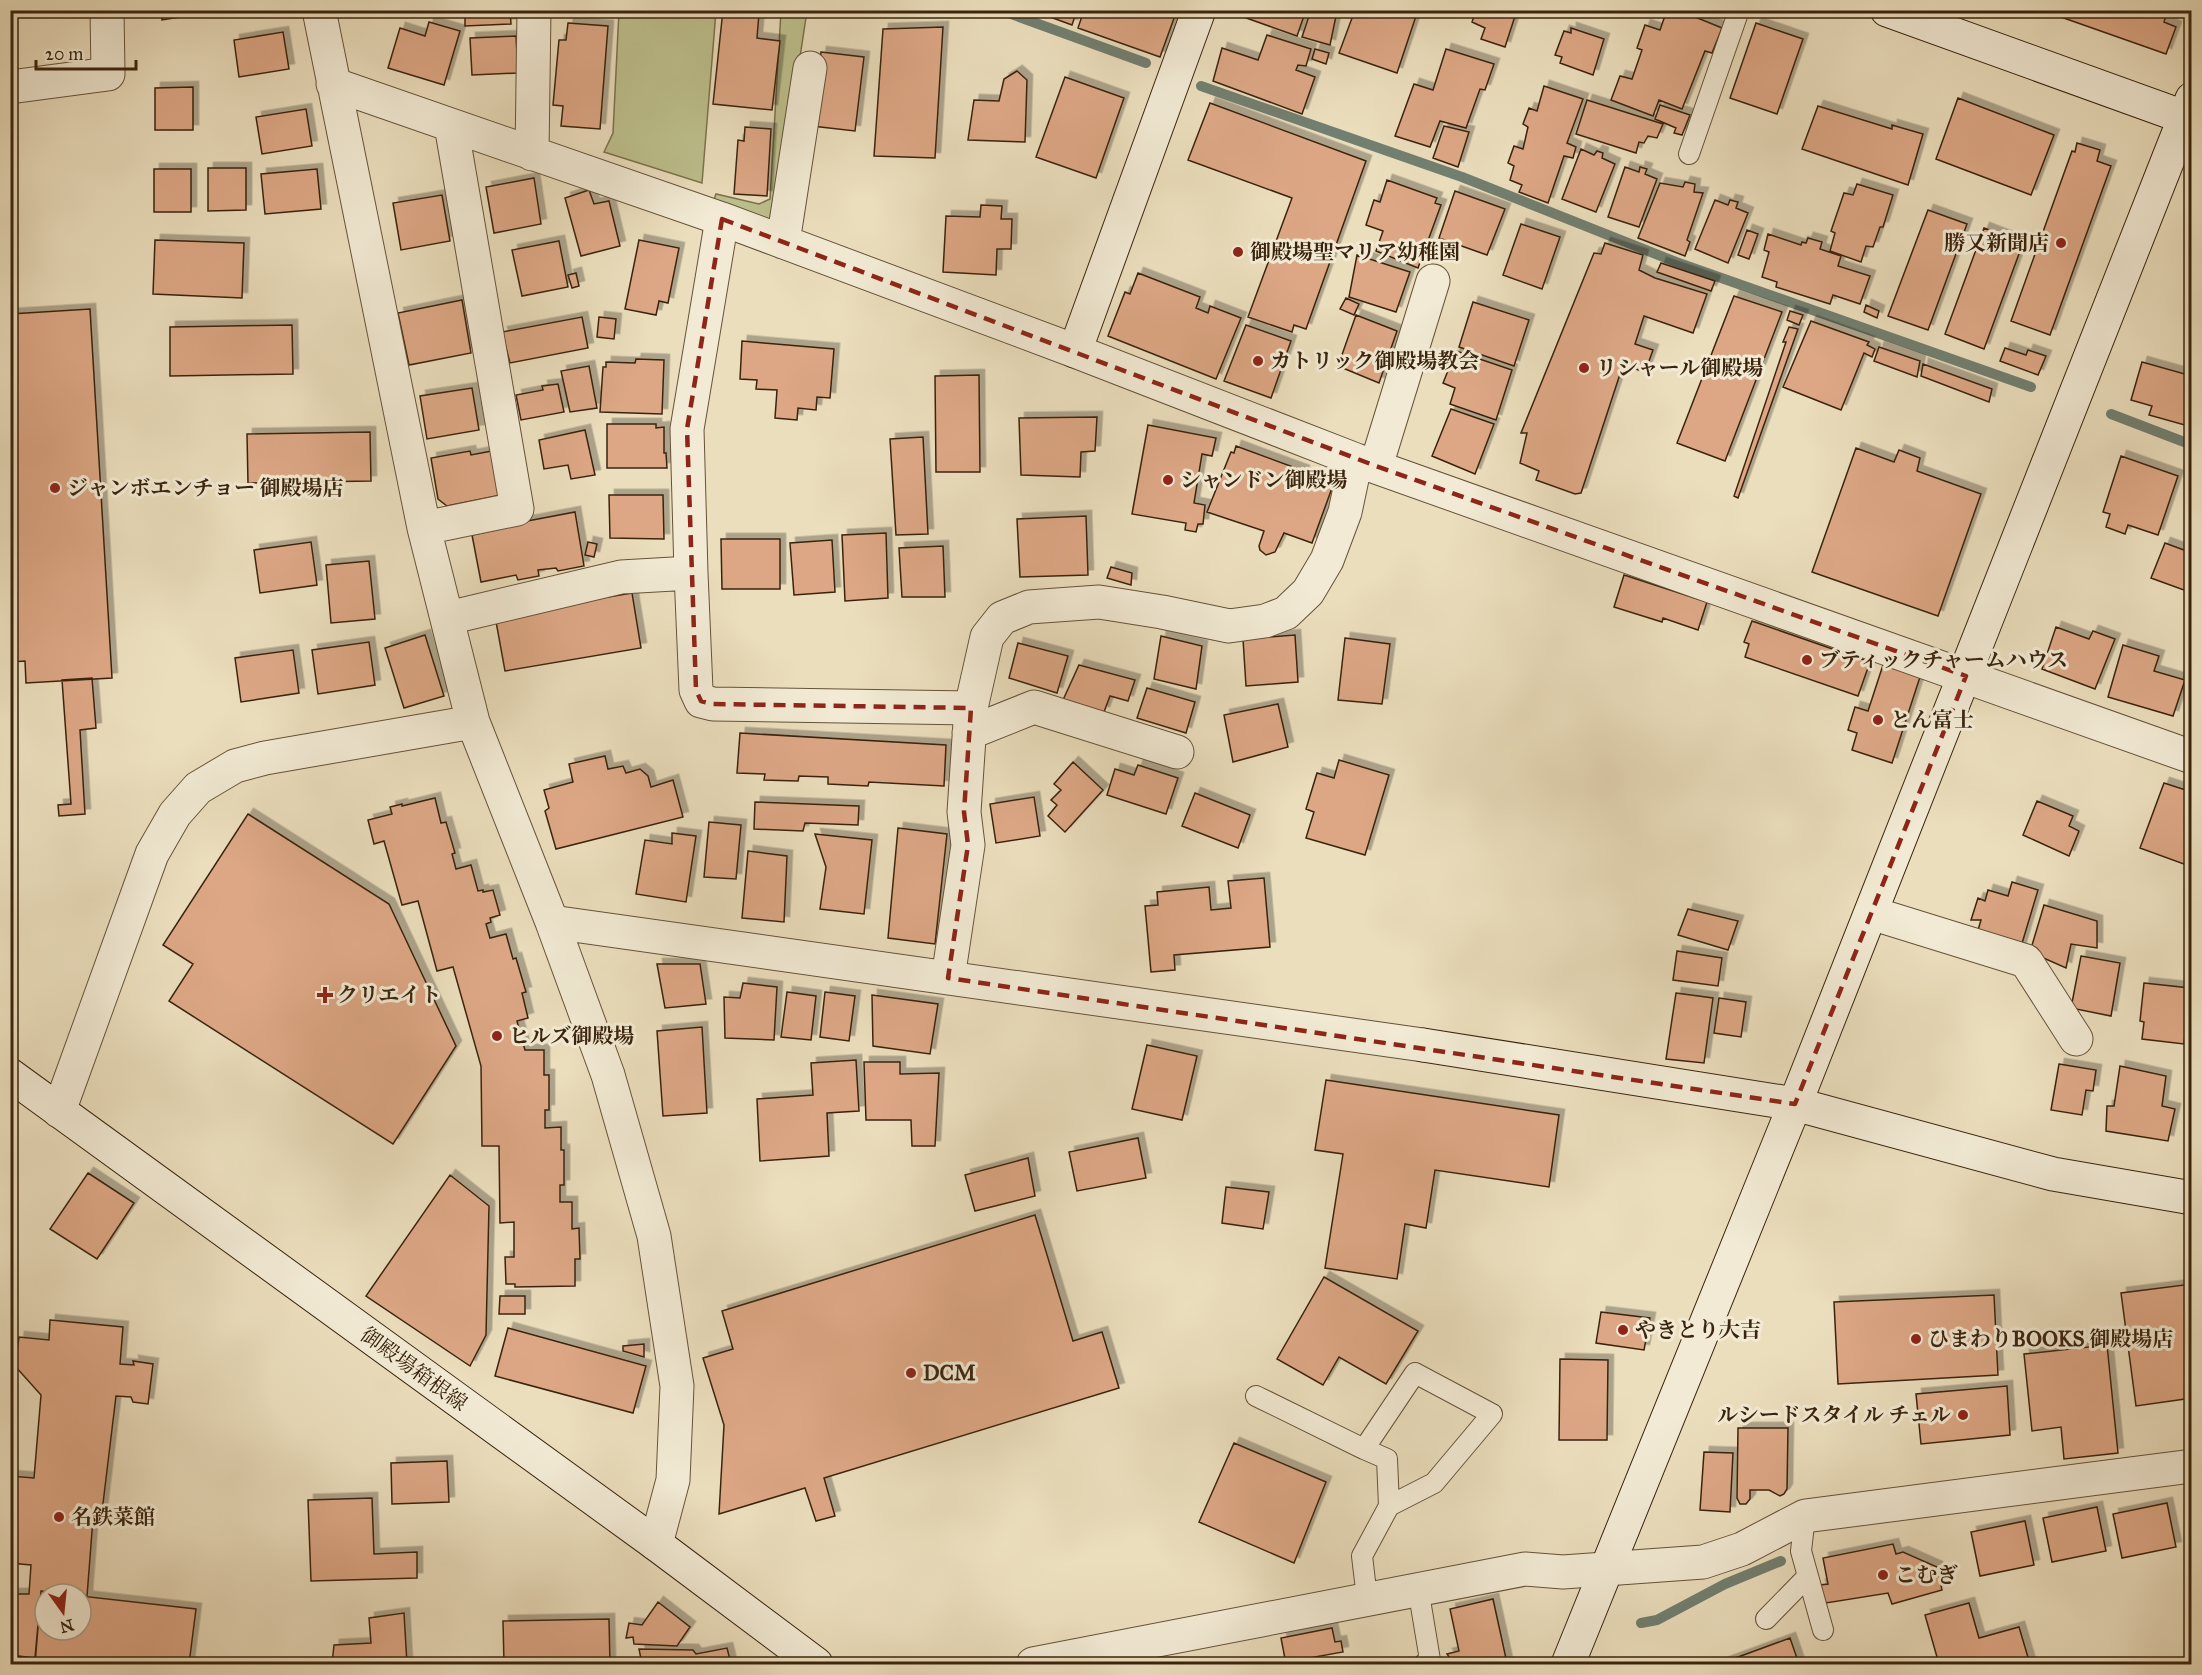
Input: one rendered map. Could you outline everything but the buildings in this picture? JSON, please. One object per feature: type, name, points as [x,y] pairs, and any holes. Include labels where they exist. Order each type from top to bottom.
[{"type":"street","points":[[10,87],[108,74],[107,10]]},
{"type":"street","points":[[319,10],[424,528],[473,722],[552,922],[608,1075],[654,1236],[677,1386],[673,1480],[656,1544]]},
{"type":"street","points":[[532,154],[534,10]]},
{"type":"street","points":[[1076,351],[1199,10]]},
{"type":"street","points":[[1568,1665],[1796,1104],[2189,112],[1887,10]]},
{"type":"street","points":[[783,242],[810,68]]},
{"type":"street","points":[[333,84],[722,219],[1076,351],[1366,463],[2192,757]]},
{"type":"street","points":[[424,528],[517,509],[451,125]]},
{"type":"street","points":[[722,219],[687,429],[696,690],[701,701],[713,704],[970,721],[1034,707],[1177,752]]},
{"type":"street","points":[[948,978],[968,845],[964,812],[970,721],[987,637],[1002,618],[1029,607],[1098,602],[1229,626],[1265,621],[1286,613],[1308,592],[1327,560],[1366,463],[1433,281]]},
{"type":"street","points":[[448,618],[621,577],[691,573]]},
{"type":"street","points":[[59,1111],[152,854],[175,814],[198,788],[235,766],[265,758],[473,722]]},
{"type":"street","points":[[1871,913],[2026,962],[2076,1039]]},
{"type":"street","points":[[552,922],[1423,1045],[1796,1104],[2053,1174],[2192,1198]]},
{"type":"street","name":"御殿場箱根線","points":[[10,1075],[656,1544],[816,1665]]},
{"type":"street","points":[[1033,1665],[1418,1588],[1525,1569],[1563,1572],[1703,1562],[1742,1550],[1805,1516],[2192,1466]]},
{"type":"lane","points":[[1689,154],[1739,10]]},
{"type":"lane","points":[[1364,1449],[1415,1373],[1492,1414],[1434,1483],[1389,1506]]},
{"type":"lane","points":[[1256,1396],[1387,1459],[1389,1506],[1362,1556],[1367,1598]]},
{"type":"lane","points":[[1805,1516],[1801,1551],[1823,1630]]},
{"type":"lane","points":[[1766,1619],[1808,1576]]},
{"type":"lane","points":[[1418,1588],[1430,1660],[1424,1665]]},
{"type":"highlighted area","points":[[722,219],[1376,466],[1966,676],[1795,1104],[948,978],[968,845],[964,812],[971,708],[713,704],[701,701],[696,690],[687,429]]},
{"type":"green space","points":[[619,11],[716,11],[702,183],[604,152],[613,133]]},
{"type":"green space","points":[[781,11],[807,11],[774,227],[713,202],[716,194],[759,204],[770,199]]},
{"type":"waterway","points":[[1000,10],[1146,63]]},
{"type":"waterway","points":[[1201,86],[1462,177],[1676,262],[2031,387]]},
{"type":"waterway","points":[[2111,414],[2192,445]]},
{"type":"waterway","points":[[1641,1623],[1657,1620],[1725,1584],[1781,1561]]},
{"type":"place","name":"勝又新聞店","points":[[2061,243]]},
{"type":"place","name":"御殿場聖マリア幼稚園","points":[[1238,252]]},
{"type":"place","name":"カトリック御殿場教会","points":[[1258,361]]},
{"type":"place","name":"リシャール御殿場","points":[[1584,368]]},
{"type":"place","name":"シャンドン御殿場","points":[[1168,480]]},
{"type":"place","name":"ジャンボエンチョー 御殿場店","points":[[55,488]]},
{"type":"place","name":"ブティックチャームハウス","points":[[1807,660]]},
{"type":"place","name":"とん富士","points":[[1878,720]]},
{"type":"place","name":"クリエイト","points":[[325,995]]},
{"type":"place","name":"ヒルズ御殿場","points":[[497,1036]]},
{"type":"place","name":"やきとり大吉","points":[[1623,1330]]},
{"type":"place","name":"ひまわりBOOKS 御殿場店","points":[[1916,1339]]},
{"type":"place","name":"DCM","points":[[911,1373]]},
{"type":"place","name":"ルシードスタイル チェル","points":[[1963,1415]]},
{"type":"place","name":"名鉄菜館","points":[[59,1517]]},
{"type":"place","name":"こむぎ","points":[[1883,1575]]}]
